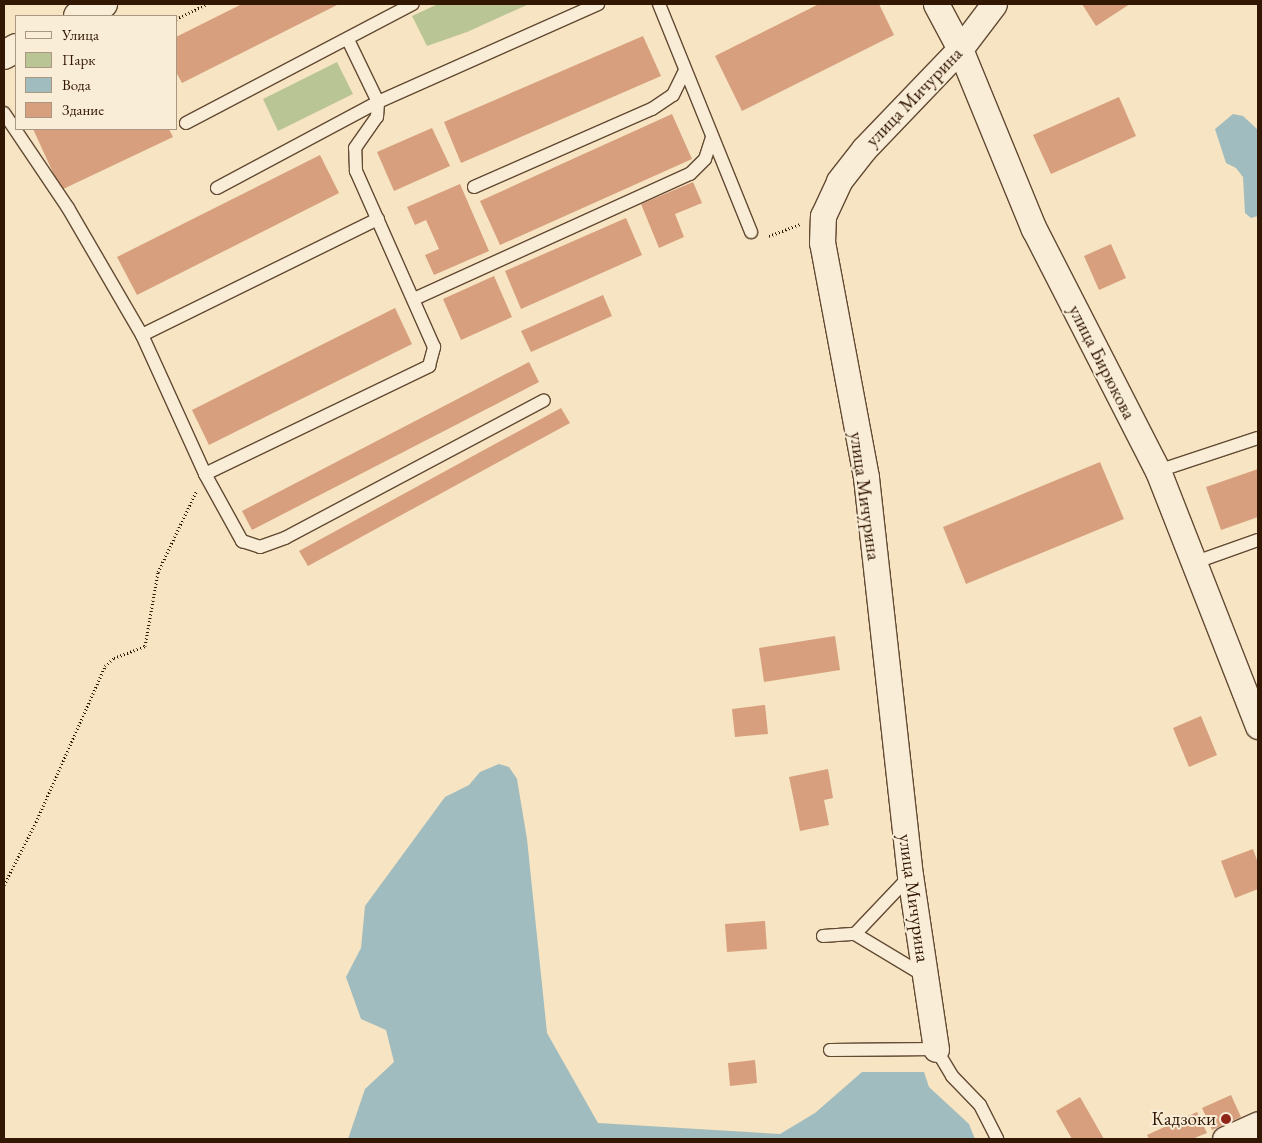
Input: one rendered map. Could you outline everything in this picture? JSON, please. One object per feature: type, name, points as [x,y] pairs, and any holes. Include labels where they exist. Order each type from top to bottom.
[{"type":"street","points":[[80,15],[103,4]]},
{"type":"street","name":"улица Бирюкова","points":[[936,4],[960,49],[1034,229],[1158,471],[1196,562],[1258,726]]},
{"type":"street","name":"улица Мичурина","points":[[936,1049],[910,876],[866,477],[824,252],[823,216],[838,181],[864,149],[960,49],[994,4]]},
{"type":"street","points":[[4,55],[15,49]]},
{"type":"street","points":[[1225,1139],[1258,1124]]},
{"type":"lane","points":[[186,123],[348,40],[413,4]]},
{"type":"lane","points":[[216,188],[378,102],[598,4]]},
{"type":"lane","points":[[659,4],[751,232]]},
{"type":"lane","points":[[205,474],[429,366],[434,347],[356,171],[355,148],[377,117],[378,102],[348,40]]},
{"type":"lane","points":[[474,187],[652,109],[673,95],[686,70]]},
{"type":"lane","points":[[4,113],[15,129]]},
{"type":"lane","points":[[15,130],[68,208],[142,335],[205,474],[242,541],[260,546],[286,538],[544,400]]},
{"type":"lane","points":[[414,299],[690,174],[706,159],[712,137]]},
{"type":"lane","points":[[142,335],[378,219]]},
{"type":"lane","points":[[1158,471],[1258,438]]},
{"type":"lane","points":[[1196,562],[1258,540]]},
{"type":"lane","points":[[855,934],[910,876]]},
{"type":"lane","points":[[822,936],[855,934],[924,976]]},
{"type":"lane","points":[[830,1050],[936,1049],[952,1076],[980,1104],[997,1139]]},
{"type":"path","points":[[178,18],[207,4]]},
{"type":"path","points":[[751,232],[765,237],[823,216]]},
{"type":"path","points":[[4,885],[36,822],[105,666],[114,658],[145,646],[158,572],[205,474]]},
{"type":"green space","points":[[438,4],[529,4],[467,32],[427,46],[412,16]]},
{"type":"green space","points":[[337,62],[353,94],[278,131],[263,99]]},
{"type":"water","points":[[1233,114],[1243,116],[1258,130],[1258,216],[1251,218],[1245,213],[1243,177],[1236,168],[1226,163],[1215,129]]},
{"type":"water","points":[[499,764],[509,767],[517,779],[527,839],[547,1033],[598,1123],[780,1134],[815,1113],[862,1072],[924,1072],[929,1087],[969,1124],[975,1139],[348,1139],[365,1089],[394,1062],[386,1030],[361,1019],[346,977],[361,948],[365,906],[445,797],[469,785],[480,772]]},
{"type":"building","points":[[242,4],[339,4],[182,83],[178,76],[178,36]]},
{"type":"building","points":[[819,4],[879,4],[894,35],[742,111],[715,56]]},
{"type":"building","points":[[1082,4],[1130,4],[1096,26]]},
{"type":"building","points":[[643,36],[661,76],[461,163],[444,122]]},
{"type":"building","points":[[1119,97],[1136,136],[1051,174],[1033,135]]},
{"type":"building","points":[[672,114],[692,159],[500,245],[480,201]]},
{"type":"building","points":[[432,128],[450,166],[394,191],[377,152]]},
{"type":"building","points":[[33,130],[170,130],[173,137],[61,190]]},
{"type":"building","points":[[320,155],[339,193],[137,295],[117,257]]},
{"type":"building","points":[[693,182],[702,203],[675,214],[684,237],[659,248],[641,204]]},
{"type":"building","points":[[460,184],[489,251],[434,275],[425,255],[439,249],[426,220],[415,225],[407,207]]},
{"type":"building","points":[[626,218],[642,255],[521,309],[505,271]]},
{"type":"building","points":[[1111,244],[1126,278],[1099,290],[1084,256]]},
{"type":"building","points":[[494,276],[512,317],[461,340],[443,299]]},
{"type":"building","points":[[603,295],[612,316],[531,352],[521,331]]},
{"type":"building","points":[[395,308],[412,344],[209,445],[192,410]]},
{"type":"building","points":[[529,362],[539,382],[252,530],[242,511]]},
{"type":"building","points":[[561,408],[570,423],[308,566],[299,551]]},
{"type":"building","points":[[1100,462],[1124,519],[966,584],[943,527]]},
{"type":"building","points":[[1258,469],[1258,517],[1221,530],[1206,487]]},
{"type":"building","points":[[835,636],[840,670],[764,682],[759,648]]},
{"type":"building","points":[[765,705],[768,734],[735,737],[732,709]]},
{"type":"building","points":[[1201,716],[1217,755],[1189,767],[1173,728]]},
{"type":"building","points":[[828,769],[833,798],[824,800],[829,825],[800,831],[789,777]]},
{"type":"building","points":[[1253,849],[1258,863],[1258,889],[1235,898],[1221,861]]},
{"type":"building","points":[[765,921],[767,949],[727,952],[725,924]]},
{"type":"building","points":[[755,1060],[757,1083],[730,1086],[728,1063]]},
{"type":"building","points":[[1231,1095],[1241,1117],[1212,1130],[1202,1108]]},
{"type":"building","points":[[1080,1097],[1104,1139],[1072,1139],[1056,1111]]},
{"type":"building","points":[[1197,1112],[1207,1133],[1192,1139],[1149,1139],[1147,1135]]},
{"type":"place","name":"Кадзоки","points":[[1226,1119]]}]
